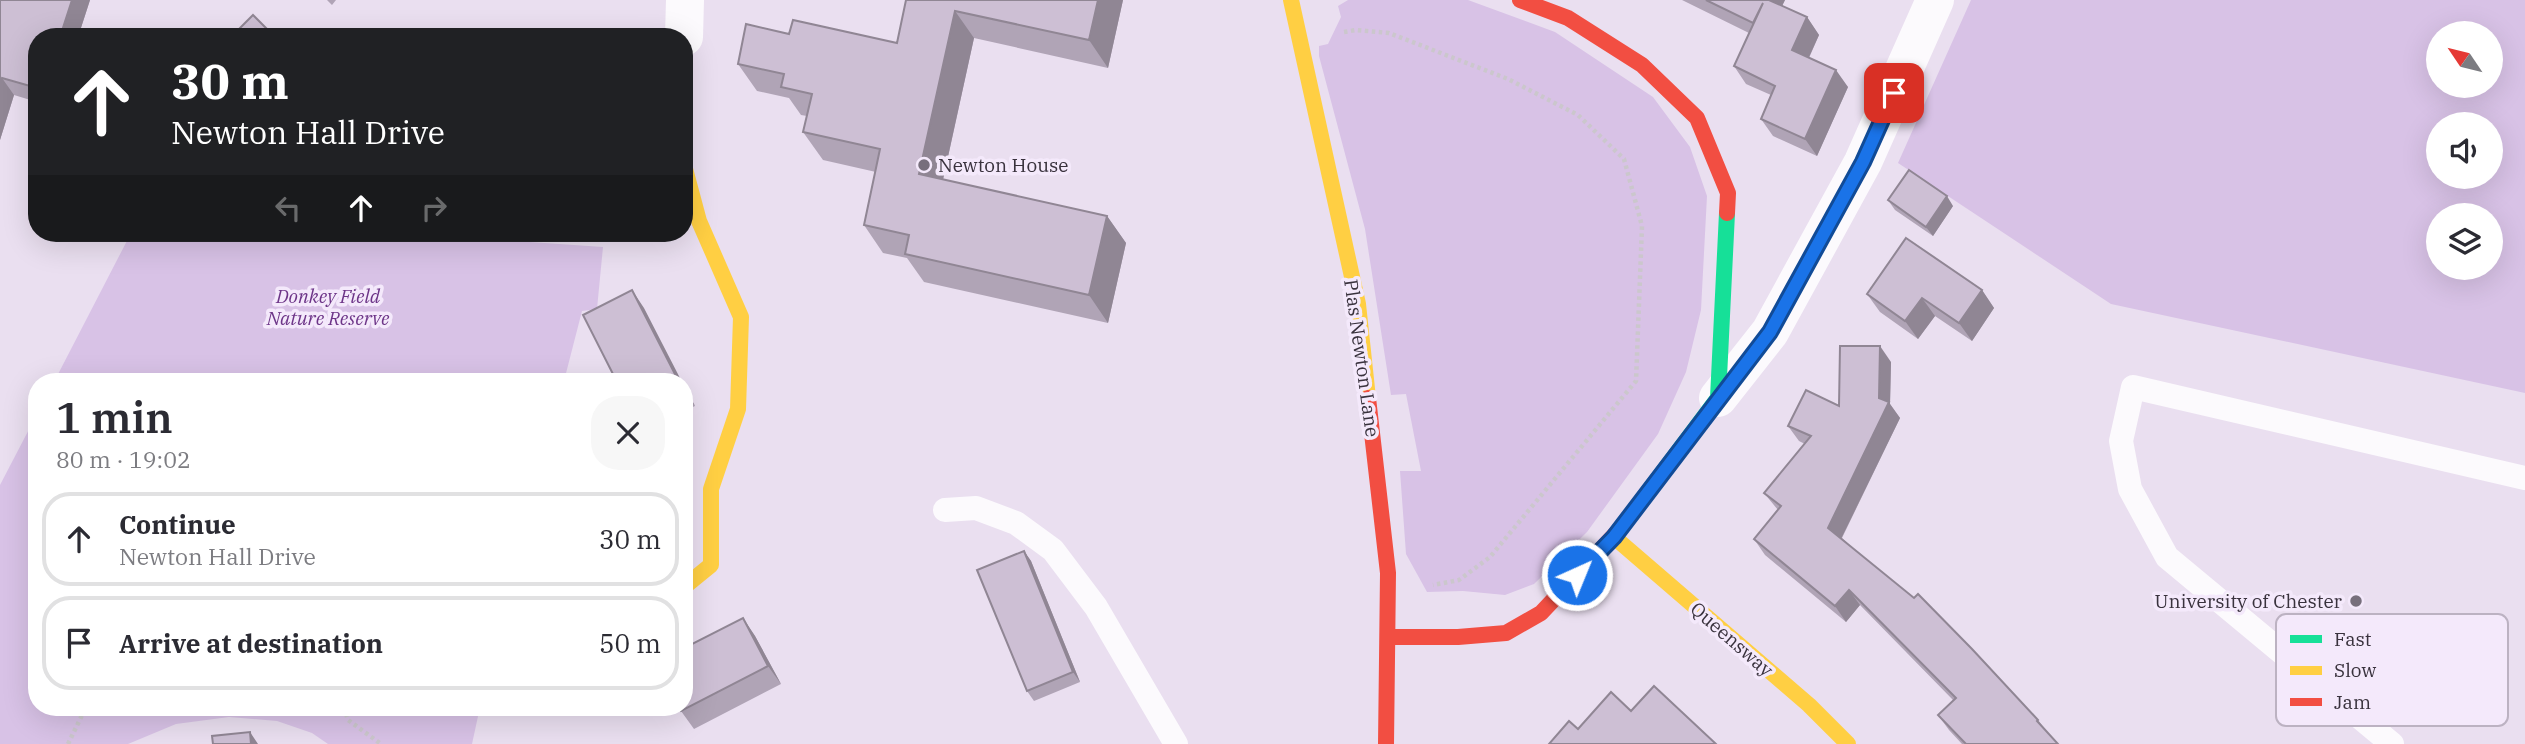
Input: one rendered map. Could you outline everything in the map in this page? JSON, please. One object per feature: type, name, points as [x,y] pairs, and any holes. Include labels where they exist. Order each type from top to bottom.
[{"type":"street","points":[[684,28],[685,0]]},
{"type":"street","name":"Plas Newton Lane","points":[[1291,0],[1357,304],[1388,573],[1386,744]]},
{"type":"street","points":[[1521,0],[1568,18],[1642,65],[1697,118],[1728,193],[1718,398]]},
{"type":"street","points":[[1388,637],[1458,637],[1507,633],[1541,614],[1614,537],[1770,332],[1863,162],[1935,0]]},
{"type":"street","points":[[693,199],[699,221],[741,317],[738,410],[711,489],[711,565],[693,580]]},
{"type":"street","name":"Queensway","points":[[1614,537],[1809,705],[1847,744]]},
{"type":"lane","points":[[2276,648],[2167,557],[2130,489],[2120,440],[2133,387],[2525,478]]},
{"type":"lane","points":[[945,510],[976,508],[1016,523],[1053,550],[1096,607],[1176,744]]},
{"type":"lane","points":[[2370,726],[2392,744]]},
{"type":"path","points":[[1298,41],[1356,30],[1389,33],[1508,79],[1578,115],[1624,159],[1642,226],[1636,381],[1490,557],[1459,580],[1436,586],[1388,573]]},
{"type":"path","points":[[68,744],[82,716]]},
{"type":"path","points":[[347,716],[348,720],[381,744]]},
{"type":"green space","points":[[1348,0],[1468,0],[1555,32],[1653,97],[1690,147],[1707,196],[1701,310],[1686,372],[1658,434],[1587,532],[1534,584],[1505,595],[1463,591],[1427,592],[1406,554],[1400,471],[1421,471],[1406,394],[1391,395],[1365,229],[1319,56],[1319,46],[1328,44],[1341,17],[1338,6]]},
{"type":"green space","points":[[1971,0],[2525,0],[2525,393],[2111,304],[1898,163]]},
{"type":"green space","name":"Donkey Field Nature Reserve","points":[[126,242],[530,242],[603,247],[597,309],[582,311],[566,373],[59,373]]},
{"type":"green space","points":[[28,431],[28,716],[478,716],[472,744],[328,744],[312,733],[277,721],[229,717],[176,724],[128,744],[0,744],[0,485]]},
{"type":"building","points":[[0,0],[72,0],[63,28],[28,28],[28,85],[2,78],[0,83]]},
{"type":"building","name":"Newton House","points":[[906,0],[1098,0],[1089,40],[955,11],[919,174],[1107,216],[1089,295],[905,254],[909,235],[864,225],[880,149],[803,132],[812,94],[781,87],[784,74],[738,64],[746,24],[789,34],[793,20],[897,43]]},
{"type":"building","points":[[1706,0],[1769,0],[1807,17],[1792,50],[1836,70],[1805,139],[1761,119],[1775,86],[1734,66],[1763,3],[1753,23]]},
{"type":"building","points":[[253,15],[266,28],[240,28]]},
{"type":"building","points":[[1909,170],[1947,196],[1926,227],[1888,200]]},
{"type":"building","points":[[1906,238],[1982,290],[1959,323],[1922,298],[1905,321],[1867,294]]},
{"type":"building","points":[[632,290],[674,373],[612,373],[583,315]]},
{"type":"building","points":[[1840,346],[1880,346],[1879,398],[1889,402],[1828,528],[1914,598],[1918,594],[2058,744],[1966,744],[1938,715],[1956,698],[1849,590],[1835,606],[1754,539],[1781,506],[1764,493],[1811,436],[1788,426],[1806,390],[1839,406]]},
{"type":"building","points":[[1024,551],[1073,672],[1027,691],[977,570]]},
{"type":"building","points":[[743,618],[768,666],[693,705],[693,643]]},
{"type":"building","points":[[1654,686],[1716,744],[1549,744],[1569,721],[1578,729],[1611,692],[1631,711]]},
{"type":"building","points":[[250,732],[251,744],[213,744],[212,736]]},
{"type":"traffic: fast","points":[[1620,529],[1718,398],[1727,213]]},
{"type":"traffic: slow","points":[[1291,0],[1358,304],[1368,398]]},
{"type":"traffic: slow","points":[[693,199],[699,221],[741,317],[738,409],[711,489],[711,565],[693,580]]},
{"type":"traffic: slow","points":[[1614,537],[1809,705],[1848,744]]},
{"type":"traffic: jam","points":[[1520,0],[1568,18],[1642,65],[1697,118],[1728,193],[1727,213]]},
{"type":"traffic: jam","points":[[1368,398],[1388,573],[1386,744]]},
{"type":"traffic: jam","points":[[1389,637],[1458,637],[1506,633],[1541,613],[1620,529]]},
{"type":"place","name":"Newton House","points":[[924,165]]},
{"type":"place","name":"University of Chester","points":[[2356,601]]},
{"type":"route","points":[[1577,575],[1614,537],[1770,332],[1863,162],[1894,93]]}]
